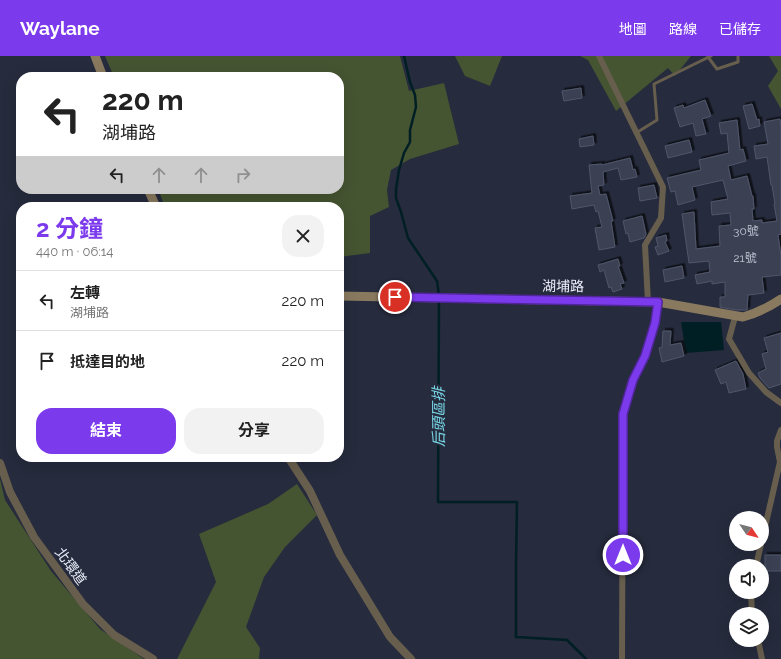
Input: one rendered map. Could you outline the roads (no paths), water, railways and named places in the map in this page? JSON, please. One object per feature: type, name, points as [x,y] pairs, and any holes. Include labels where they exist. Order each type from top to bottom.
[{"type":"main road","points":[[95,56],[101,72]]},
{"type":"main road","name":"湖埔路","points":[[344,296],[658,302],[743,317],[755,314],[781,299]]},
{"type":"street","points":[[599,56],[663,187],[661,218],[645,245],[648,302]]},
{"type":"street","points":[[622,659],[623,414],[633,380],[647,350],[655,323],[658,302]]},
{"type":"street","points":[[735,316],[729,339],[749,373],[766,392],[781,403]]},
{"type":"street","points":[[769,511],[780,462],[777,441],[781,430]]},
{"type":"street","points":[[291,462],[310,491],[340,555],[386,631],[411,659]]},
{"type":"street","name":"北環道","points":[[0,463],[10,492],[34,537],[83,604],[114,635],[153,659]]},
{"type":"street","points":[[759,647],[762,659]]},
{"type":"lane","points":[[636,133],[657,120],[654,84],[710,57],[717,69],[738,62],[738,56]]},
{"type":"waterway","name":"后頭區排","points":[[404,56],[410,82],[415,95],[416,107],[410,130],[410,142],[404,153],[399,170],[396,198],[408,238],[437,281],[439,296]]},
{"type":"waterway","name":"后頭區排","points":[[439,301],[438,502],[517,502],[516,637],[567,640],[586,659]]}]
